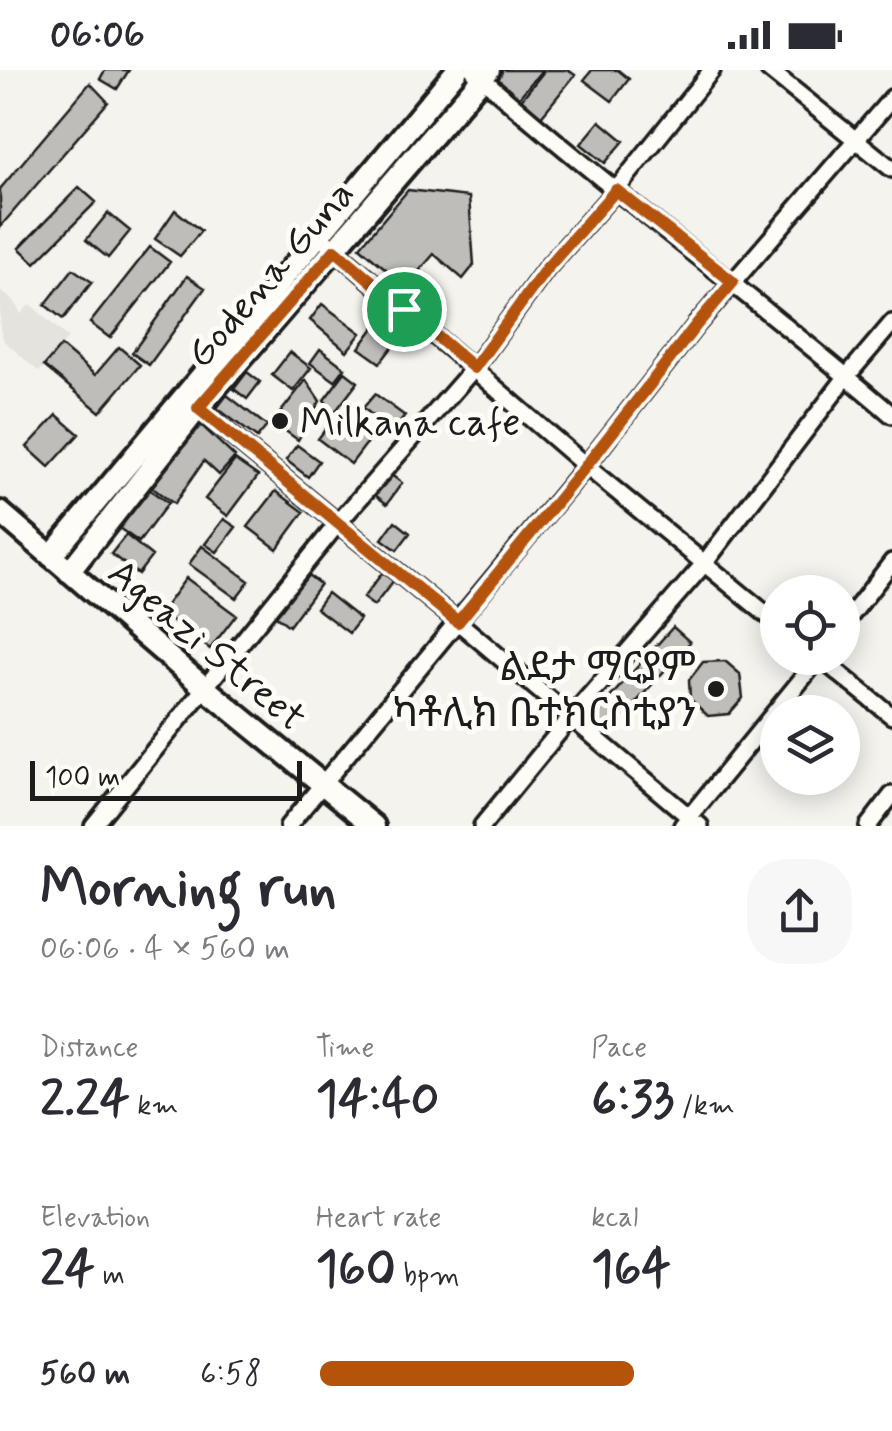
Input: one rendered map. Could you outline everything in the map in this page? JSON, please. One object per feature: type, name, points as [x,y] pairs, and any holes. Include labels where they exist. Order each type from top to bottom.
[{"type":"main road","name":"Godena Guna","points":[[327,243],[456,70]]},
{"type":"main road","name":"Godena Guna","points":[[51,556],[482,73]]},
{"type":"main road","name":"Godena Guna","points":[[69,572],[191,402]]},
{"type":"main road","name":"Ageazi Street","points":[[0,512],[206,690],[374,826]]},
{"type":"street","points":[[93,826],[338,523],[474,368],[546,269],[616,190],[712,70]]},
{"type":"street","points":[[769,70],[892,168]]},
{"type":"street","points":[[482,73],[616,190],[892,415]]},
{"type":"street","points":[[288,826],[586,466],[697,324],[892,98]]},
{"type":"street","points":[[327,243],[760,610]]},
{"type":"street","points":[[482,826],[703,564],[892,323]]},
{"type":"street","points":[[191,402],[571,717],[690,823],[806,675]]},
{"type":"street","points":[[860,604],[892,562]]},
{"type":"street","points":[[840,675],[892,716]]},
{"type":"street","points":[[868,826],[892,795]]},
{"type":"shaded area","points":[[0,291],[15,302],[21,314],[30,304],[68,338],[39,372],[4,341],[0,329]]},
{"type":"building","points":[[105,70],[129,70],[117,89],[100,79]]},
{"type":"building","points":[[491,70],[542,70],[516,101],[486,76]]},
{"type":"building","points":[[545,70],[568,70],[575,75],[540,118],[520,101]]},
{"type":"building","points":[[592,70],[618,70],[629,79],[612,101],[584,80]]},
{"type":"building","points":[[90,83],[108,102],[0,227],[0,189]]},
{"type":"building","points":[[600,121],[624,141],[605,163],[581,144]]},
{"type":"building","points":[[79,187],[96,202],[35,263],[19,248]]},
{"type":"building","points":[[408,190],[469,197],[474,265],[463,279],[434,254],[406,286],[360,247]]},
{"type":"building","points":[[175,210],[201,231],[180,256],[155,239]]},
{"type":"building","points":[[108,213],[130,231],[108,258],[86,240]]},
{"type":"building","points":[[150,247],[170,262],[110,338],[90,323]]},
{"type":"building","points":[[73,269],[92,282],[63,319],[45,305]]},
{"type":"building","points":[[187,276],[205,288],[149,365],[132,353]]},
{"type":"building","points":[[322,304],[361,333],[347,351],[310,320]]},
{"type":"building","points":[[376,325],[397,341],[380,363],[359,348]]},
{"type":"building","points":[[61,346],[95,375],[119,347],[140,365],[100,412],[44,366]]},
{"type":"building","points":[[320,349],[345,368],[335,381],[310,363]]},
{"type":"building","points":[[290,352],[311,368],[293,391],[272,375]]},
{"type":"building","points":[[247,372],[260,382],[247,399],[234,389]]},
{"type":"building","points":[[345,372],[358,382],[335,412],[324,400]]},
{"type":"building","points":[[306,380],[320,401],[298,440],[273,422]]},
{"type":"building","points":[[375,394],[405,416],[393,431],[363,408]]},
{"type":"building","points":[[227,395],[267,426],[257,438],[217,408]]},
{"type":"building","points":[[57,415],[79,434],[49,467],[27,447]]},
{"type":"building","points":[[336,415],[370,439],[351,464],[318,439]]},
{"type":"building","points":[[198,422],[235,457],[219,475],[204,461],[174,504],[150,486]]},
{"type":"building","points":[[297,445],[319,461],[308,477],[286,460]]},
{"type":"building","points":[[235,460],[258,476],[228,516],[205,499]]},
{"type":"building","points":[[390,474],[402,483],[387,504],[375,495]]},
{"type":"building","points":[[146,487],[168,503],[139,542],[116,526]]},
{"type":"building","points":[[276,491],[304,512],[277,549],[248,527]]},
{"type":"building","points":[[224,519],[236,527],[217,552],[205,544]]},
{"type":"building","points":[[395,521],[410,533],[397,550],[382,539]]},
{"type":"building","points":[[126,535],[152,556],[138,574],[111,554]]},
{"type":"building","points":[[202,546],[249,581],[236,598],[189,564]]},
{"type":"building","points":[[383,572],[394,580],[374,606],[363,598]]},
{"type":"building","points":[[308,575],[320,584],[289,626],[276,616]]},
{"type":"building","points":[[186,578],[236,615],[210,649],[161,612]]},
{"type":"building","points":[[327,593],[360,619],[349,633],[316,608]]},
{"type":"building","points":[[673,627],[690,642],[607,735],[590,720]]},
{"type":"building","name":"ልደታ ማርያም ካቶሊክ ቤተክርስቲያን","points":[[725,661],[740,674],[743,698],[729,714],[708,716],[690,699],[689,680],[703,662]]},
{"type":"place","name":"Milkana cafe","points":[[280,421]]},
{"type":"place","name":"ልደታ ማርያም ካቶሊክ ቤተክርስቲያን","points":[[716,689]]},
{"type":"route","points":[[616,190],[733,282],[458,622],[198,408],[335,250],[404,309],[474,368],[546,269],[616,190]]}]
